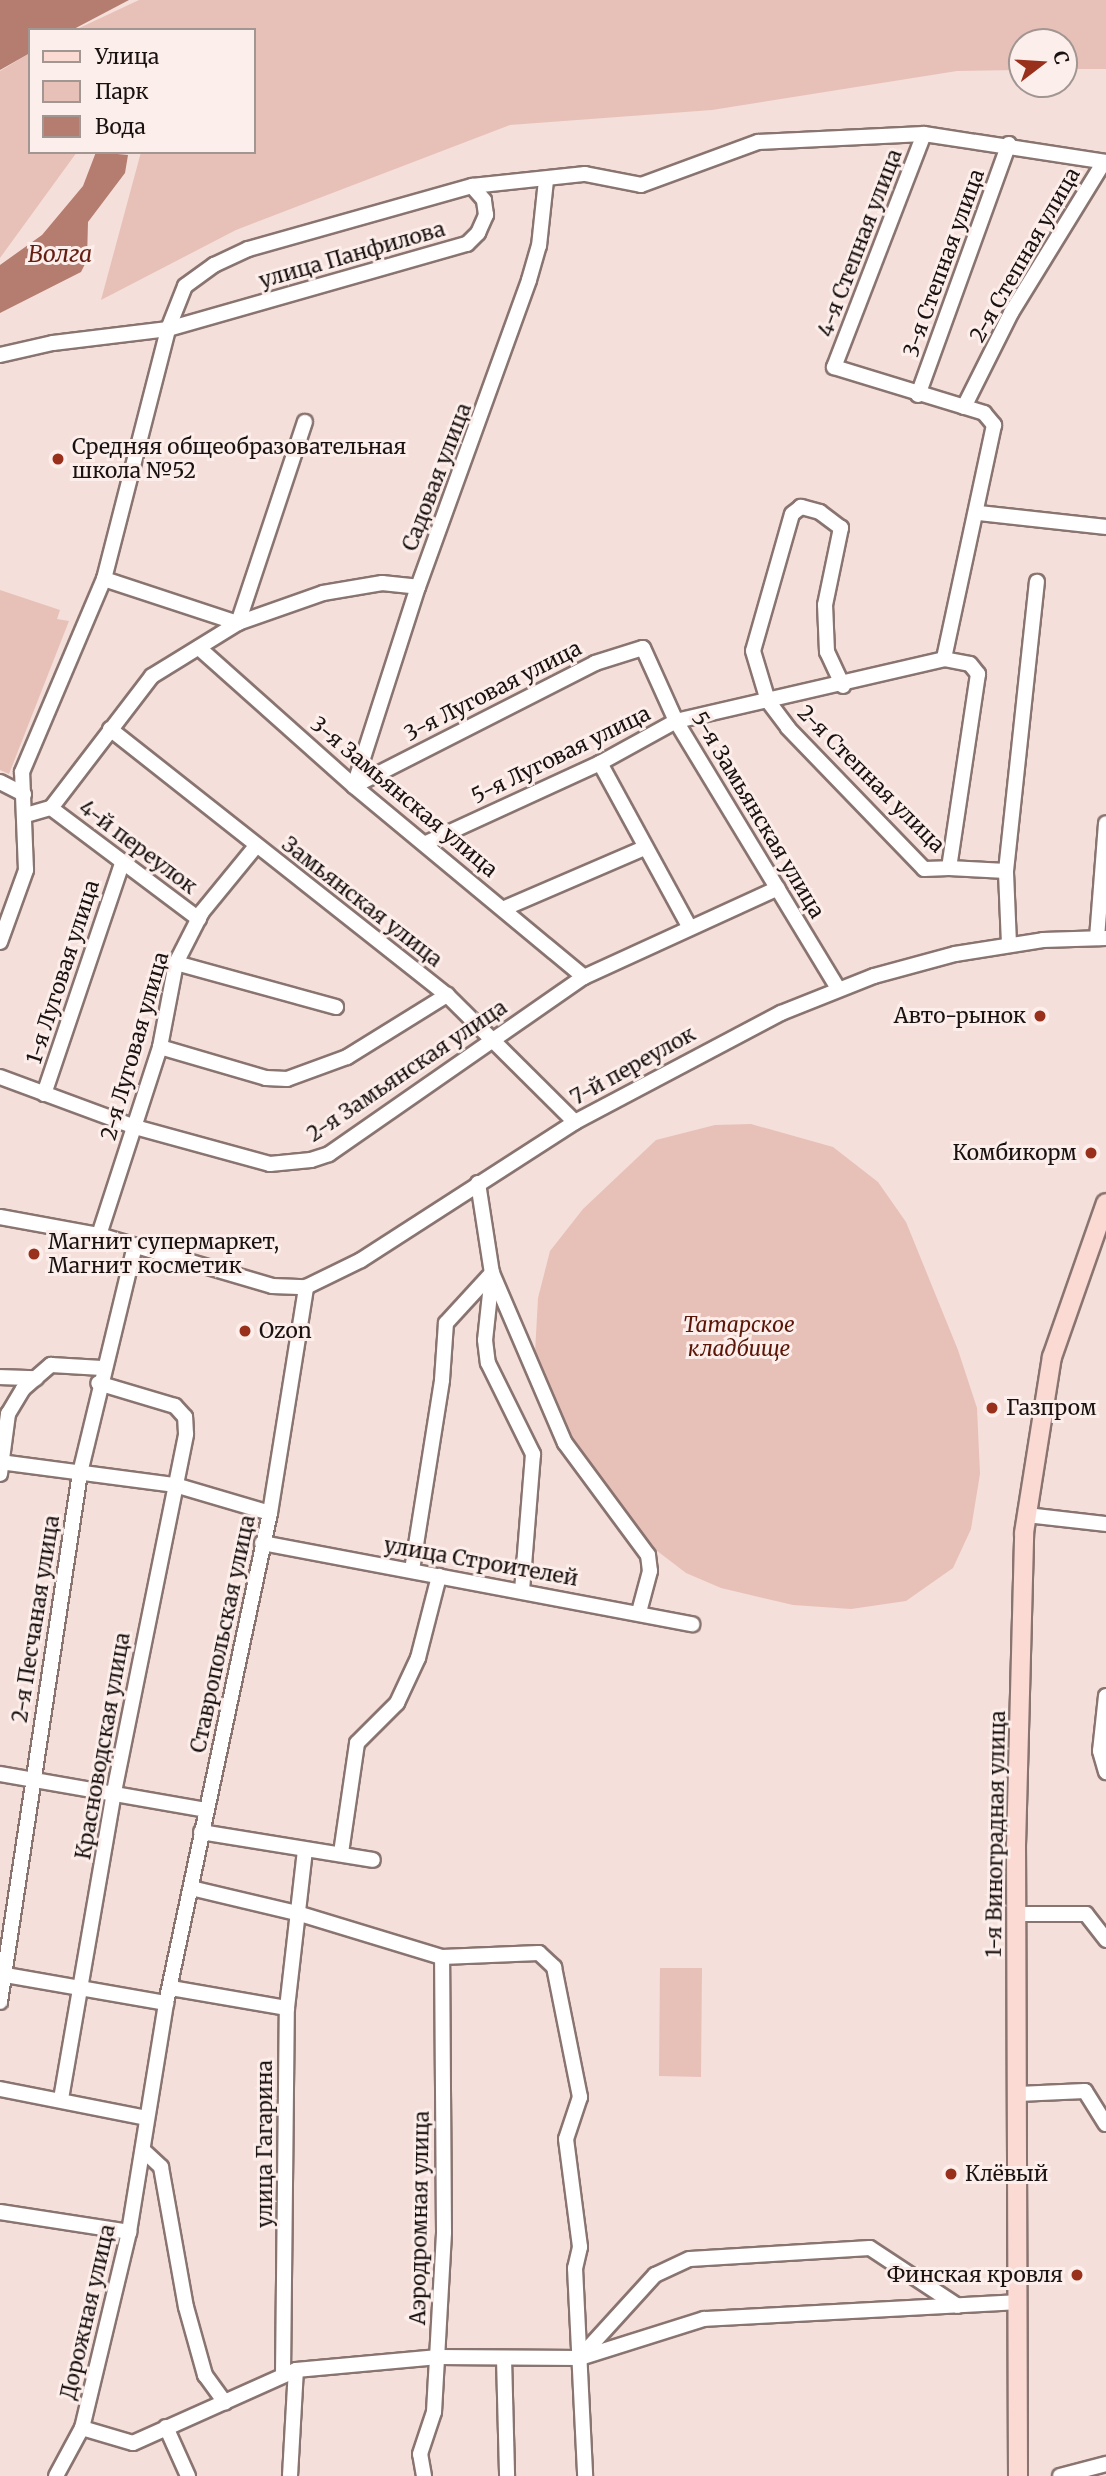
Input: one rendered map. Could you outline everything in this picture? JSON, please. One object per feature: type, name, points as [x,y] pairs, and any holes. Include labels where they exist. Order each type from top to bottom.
[{"type":"main road","name":"1-я Виноградная улица","points":[[1017,2476],[1017,1914],[1027,1515],[1052,1357],[1106,1203]]},
{"type":"street","points":[[0,942],[26,870],[26,815],[22,772],[104,579],[169,329],[185,286],[237,254],[472,186],[545,181],[585,174],[641,185],[758,142],[924,134],[1009,144],[1105,162]]},
{"type":"street","name":"4-я Степная улица","points":[[918,396],[834,367],[924,134]]},
{"type":"street","name":"3-я Степная улица","points":[[918,396],[1009,144]]},
{"type":"street","name":"2-я Степная улица","points":[[964,407],[1011,313],[1105,162]]},
{"type":"street","name":"Садовая улица","points":[[354,786],[418,587],[530,280],[540,246],[545,181]]},
{"type":"street","name":"улица Панфилова","points":[[0,355],[169,329],[467,244],[474,239],[486,215],[484,200],[472,186]]},
{"type":"street","points":[[918,396],[964,407],[991,420],[995,430],[979,513],[944,659]]},
{"type":"street","points":[[238,622],[305,422]]},
{"type":"street","name":"2-я Степная улица","points":[[843,686],[827,652],[825,605],[841,528],[828,516],[801,507],[792,514],[754,647],[754,660],[768,701],[788,728],[924,869],[1006,871]]},
{"type":"street","points":[[979,513],[1106,527]]},
{"type":"street","points":[[104,579],[238,622]]},
{"type":"street","points":[[1009,944],[1006,871],[1037,582]]},
{"type":"street","points":[[26,815],[51,808],[152,676],[238,622],[323,593],[382,583],[418,587]]},
{"type":"street","name":"3-я Луговая улица","points":[[354,786],[594,663],[635,647],[643,648],[650,658]]},
{"type":"street","name":"3-я Замьянская улица","points":[[199,648],[354,786],[505,908],[584,976]]},
{"type":"street","name":"5-я Замьянская улица","points":[[650,658],[676,721],[838,989]]},
{"type":"street","name":"2-я Степная улица","points":[[944,659],[970,664],[978,674],[949,868]]},
{"type":"street","name":"5-я Луговая улица","points":[[426,843],[600,763],[676,721],[843,686],[944,659]]},
{"type":"street","name":"Замьянская улица","points":[[110,729],[447,995],[495,1039],[575,1122]]},
{"type":"street","points":[[600,763],[644,848],[689,926]]},
{"type":"street","points":[[0,782],[24,794]]},
{"type":"street","name":"4-й переулок","points":[[51,808],[200,919]]},
{"type":"street","points":[[1102,938],[1106,824]]},
{"type":"street","name":"2-я Луговая улица","points":[[99,1235],[160,1047],[176,963],[200,919],[256,846]]},
{"type":"street","points":[[505,908],[644,848]]},
{"type":"street","name":"1-я Луговая улица","points":[[44,1094],[122,863]]},
{"type":"street","name":"2-я Замьянская улица","points":[[0,1077],[135,1126],[270,1164],[311,1160],[329,1154],[584,976],[689,926],[778,888]]},
{"type":"street","name":"7-й переулок","points":[[306,1287],[361,1259],[575,1122],[693,1056],[838,989],[912,964],[1009,944],[1102,938]]},
{"type":"street","points":[[176,963],[337,1007]]},
{"type":"street","points":[[160,1047],[265,1078],[287,1079],[347,1057],[447,995]]},
{"type":"street","points":[[478,1183],[492,1273],[565,1443],[648,1555],[650,1571],[639,1612]]},
{"type":"street","points":[[0,1217],[99,1235],[272,1286],[306,1287]]},
{"type":"street","name":"2-я Песчаная улица","points":[[0,2002],[80,1473],[98,1383],[135,1246]]},
{"type":"street","points":[[412,1570],[442,1380],[444,1331],[462,1301],[492,1273]]},
{"type":"street","points":[[492,1273],[485,1340],[488,1363],[533,1454],[522,1591]]},
{"type":"street","name":"Ставропольская улица","points":[[171,1987],[201,1832],[270,1513],[306,1287]]},
{"type":"street","points":[[102,1368],[63,1362],[51,1365],[36,1378],[13,1401],[1,1466],[175,1485],[270,1513]]},
{"type":"street","points":[[0,1377],[36,1378]]},
{"type":"street","name":"Красноводская улица","points":[[61,2099],[82,1990],[114,1792],[186,1426],[175,1406],[98,1383]]},
{"type":"street","points":[[1027,1515],[1106,1524]]},
{"type":"street","name":"улица Строителей","points":[[262,1543],[692,1624]]},
{"type":"street","points":[[341,1853],[359,1738],[397,1703],[418,1658],[439,1576]]},
{"type":"street","points":[[1104,1768],[1106,1696]]},
{"type":"street","points":[[0,1774],[206,1810]]},
{"type":"street","points":[[201,1832],[373,1860]]},
{"type":"street","name":"улица Гагарина","points":[[290,2476],[286,2008],[305,1850]]},
{"type":"street","points":[[191,1888],[297,1913],[443,1957],[539,1953],[554,1967],[580,2096],[566,2139],[580,2247],[575,2268],[584,2476]]},
{"type":"street","points":[[1017,1914],[1086,1914],[1106,1940]]},
{"type":"street","name":"Аэродромная улица","points":[[425,2476],[420,2447],[434,2412],[444,2232],[443,1957]]},
{"type":"street","points":[[3,1974],[166,2003]]},
{"type":"street","points":[[171,1987],[286,2008]]},
{"type":"street","name":"Дорожная улица","points":[[56,2476],[82,2428],[129,2232],[144,2150],[146,2118],[171,1987]]},
{"type":"street","points":[[0,2089],[146,2118]]},
{"type":"street","points":[[1018,2094],[1085,2091],[1106,2124]]},
{"type":"street","points":[[144,2150],[161,2167],[186,2307],[205,2375],[225,2403]]},
{"type":"street","points":[[0,2212],[129,2232]]},
{"type":"street","points":[[580,2358],[655,2276],[690,2259],[870,2248],[958,2306]]},
{"type":"street","points":[[82,2428],[130,2444],[289,2373],[439,2357],[580,2358],[705,2319],[1018,2302]]},
{"type":"street","points":[[504,2358],[507,2476]]},
{"type":"street","points":[[166,2427],[188,2476]]},
{"type":"street","points":[[1060,2476],[1106,2464]]},
{"type":"green space","points":[[139,0],[1106,0],[1106,69],[1078,69],[1078,28],[1008,28],[1008,70],[957,71],[712,110],[510,125],[236,230],[101,300],[140,154],[256,154],[256,28],[79,28]]},
{"type":"green space","points":[[28,54],[28,154],[76,154],[0,258],[0,71]]},
{"type":"green space","points":[[0,590],[60,610],[57,619],[69,621],[9,774],[0,770]]},
{"type":"green space","name":"Татарское кладбище","points":[[751,1124],[833,1147],[878,1182],[906,1222],[958,1350],[977,1408],[980,1474],[971,1529],[953,1568],[906,1601],[851,1609],[793,1605],[721,1588],[686,1573],[652,1547],[611,1499],[572,1445],[548,1396],[535,1353],[538,1298],[550,1251],[583,1209],[656,1140],[715,1125]]},
{"type":"green space","points":[[660,1968],[702,1968],[701,2077],[659,2076]]},
{"type":"water","points":[[0,0],[129,0],[76,28],[28,28],[28,54],[0,70]]},
{"type":"water","name":"Волга","points":[[95,154],[128,155],[125,173],[88,222],[87,260],[81,272],[0,313],[0,265],[42,235],[83,186]]},
{"type":"place","name":"Средняя общеобразовательная школа №52","points":[[58,459]]},
{"type":"place","name":"Авто-рынок","points":[[1040,1016]]},
{"type":"place","name":"Комбикорм","points":[[1091,1153]]},
{"type":"place","name":"Магнит супермаркет, Магнит косметик","points":[[34,1254]]},
{"type":"place","name":"Ozon","points":[[245,1331]]},
{"type":"place","name":"Газпром","points":[[992,1408]]},
{"type":"place","name":"Клёвый","points":[[951,2174]]},
{"type":"place","name":"Финская кровля","points":[[1077,2275]]}]
